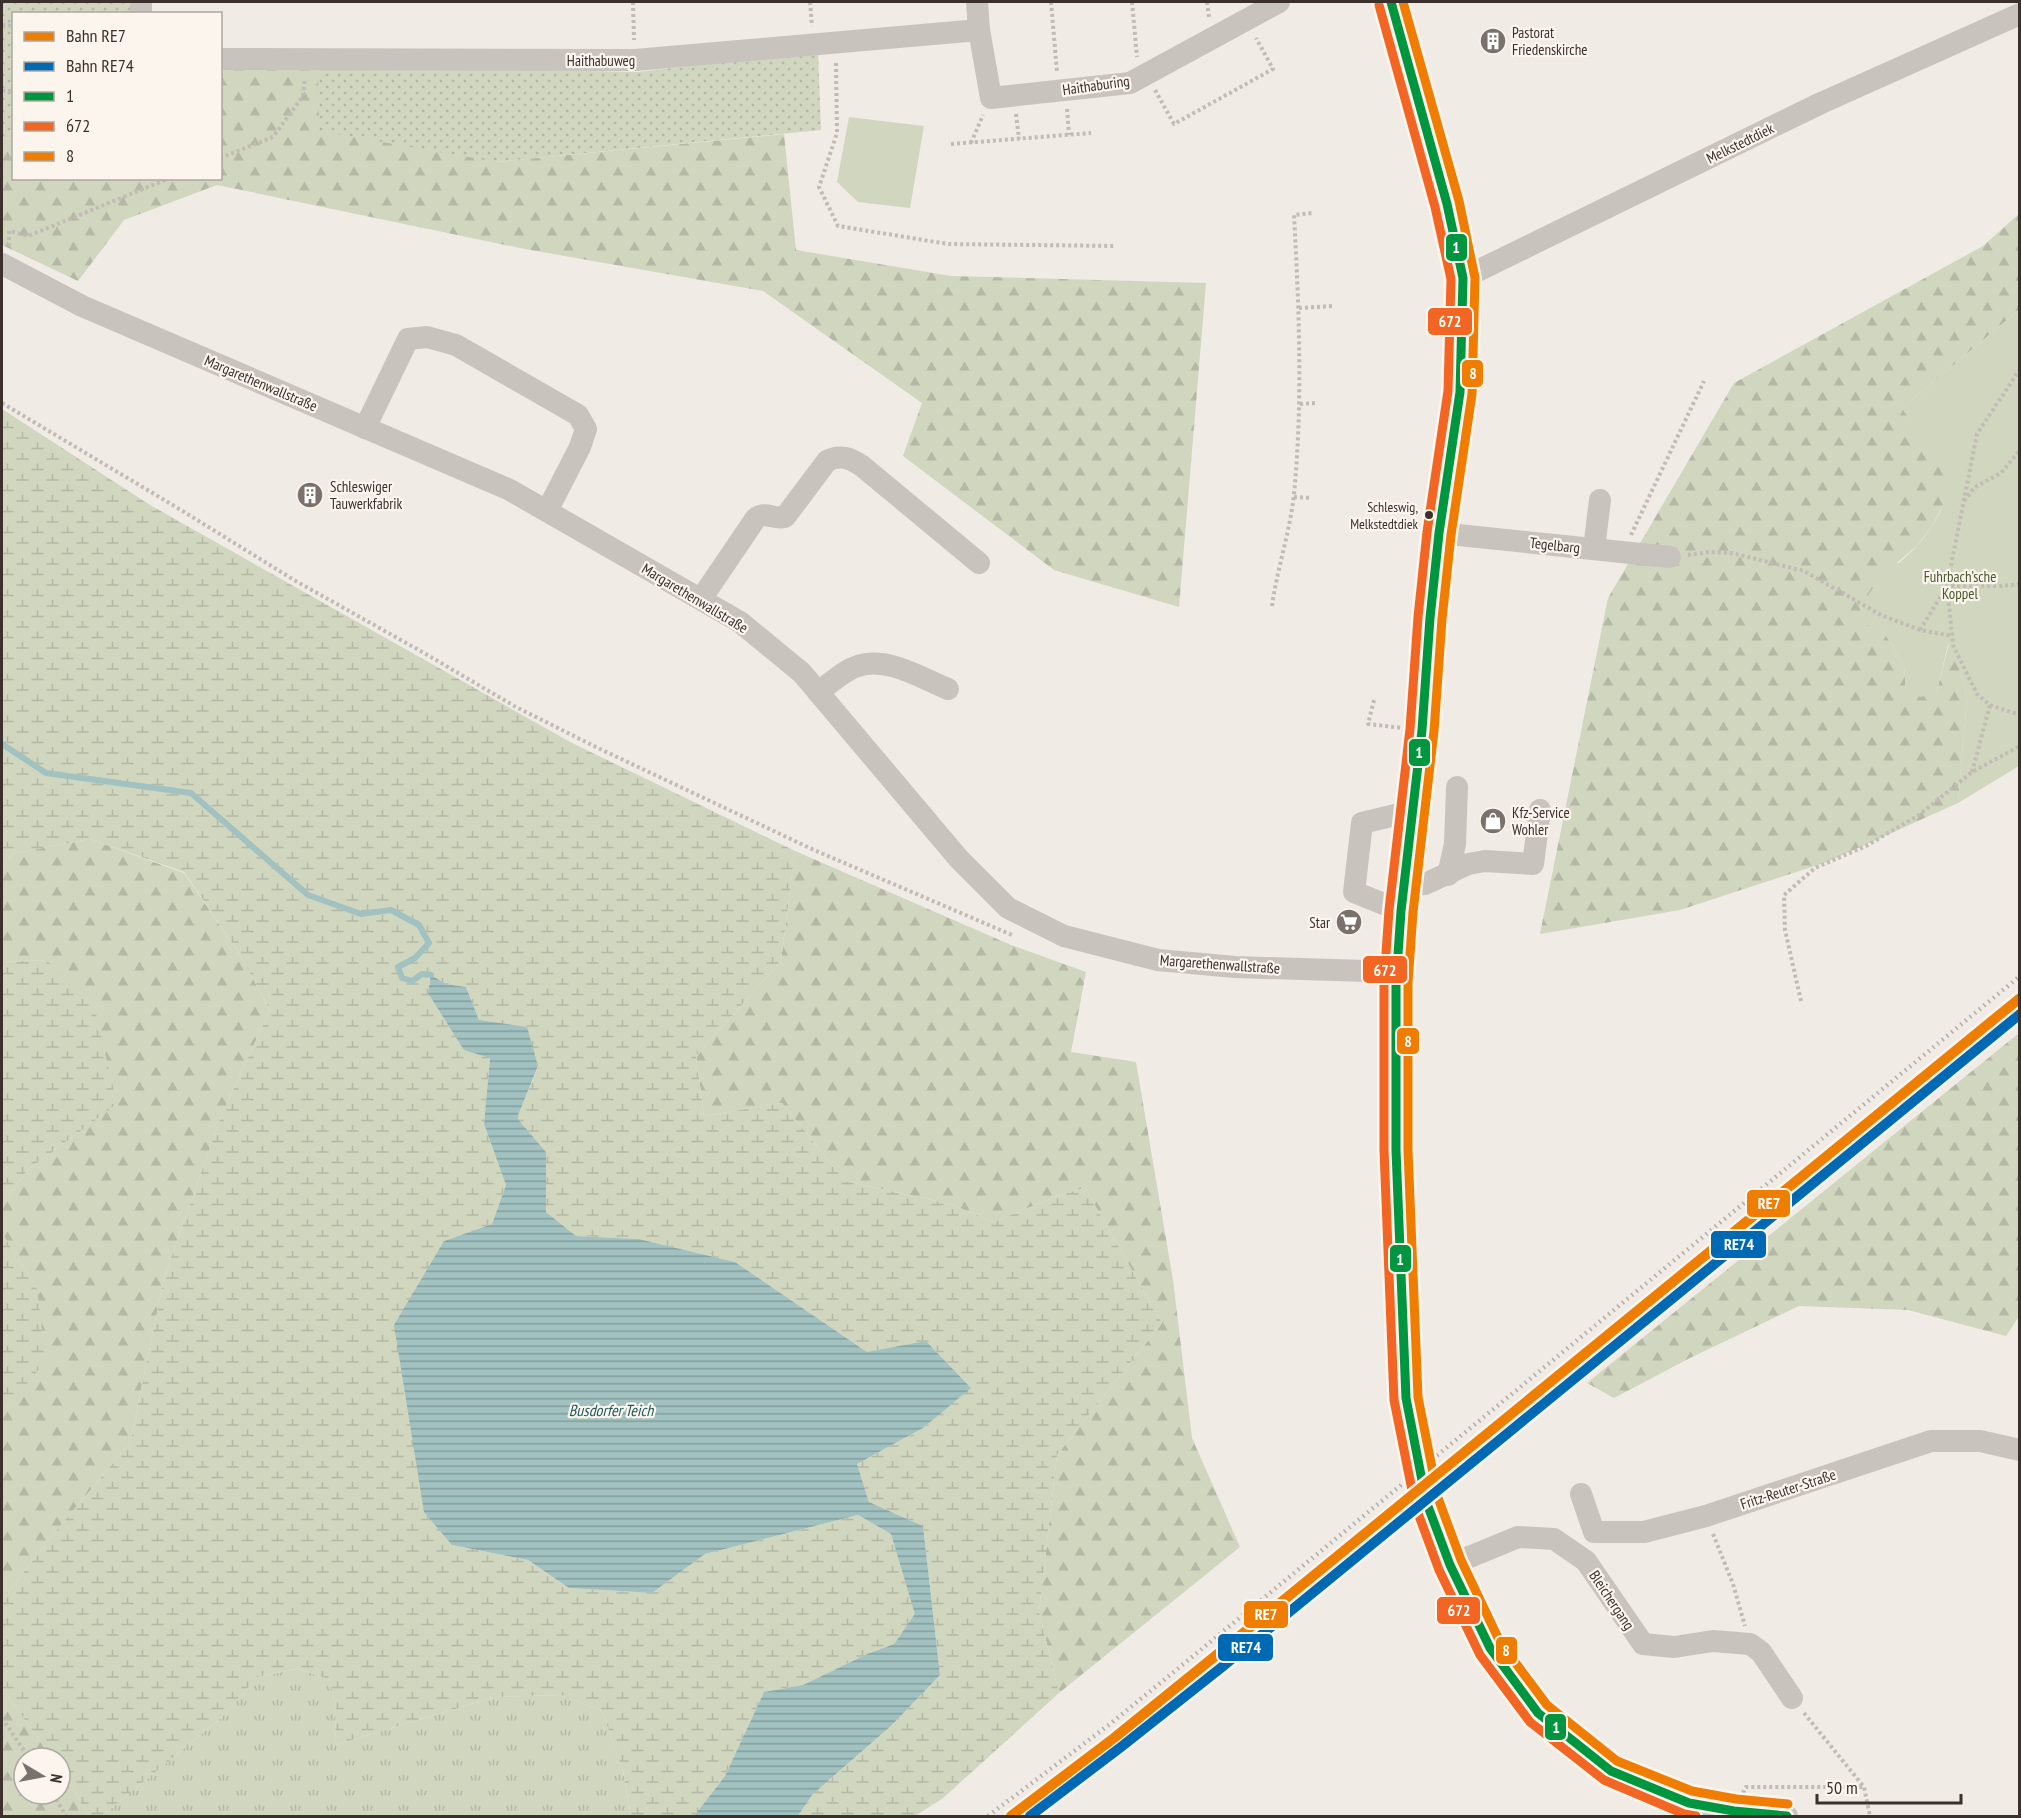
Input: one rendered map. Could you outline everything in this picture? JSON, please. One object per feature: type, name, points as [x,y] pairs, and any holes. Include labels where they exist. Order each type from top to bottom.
[{"type":"street","points":[[976,2],[991,98]]},
{"type":"street","name":"Haithaburing","points":[[991,98],[1130,83],[1279,2]]},
{"type":"street","points":[[1391,2],[1447,204],[1463,278],[1460,392],[1439,534],[1422,730],[1401,911],[1397,972],[1396,1150],[1406,1398],[1426,1501],[1450,1565],[1490,1648],[1538,1713],[1611,1771],[1689,1803],[1734,1814],[1786,1816]]},
{"type":"street","name":"Melkstedtdiek","points":[[1463,278],[1820,104],[2019,14]]},
{"type":"street","name":"Haithabuweg","points":[[222,59],[635,60],[980,30]]},
{"type":"street","name":"Margarethenwallstraße","points":[[4,266],[82,306],[510,490],[740,622],[802,673],[959,859],[1008,908],[1065,936],[1158,960],[1235,967],[1397,972]]},
{"type":"street","points":[[365,428],[408,339],[427,337],[456,345],[578,415],[586,429],[580,447],[548,512]]},
{"type":"street","points":[[701,599],[756,518],[766,514],[785,517],[827,461],[834,457],[846,458],[862,466],[978,563]]},
{"type":"street","points":[[1594,549],[1600,501]]},
{"type":"street","name":"Tegelbarg","points":[[1439,534],[1670,557]]},
{"type":"street","points":[[818,692],[856,666],[874,662],[903,669],[948,689]]},
{"type":"street","points":[[1448,874],[1455,844],[1457,787]]},
{"type":"street","points":[[1404,885],[1425,884],[1468,864],[1485,861],[1533,864],[1540,810]]},
{"type":"street","points":[[1401,911],[1354,892],[1362,823],[1412,811]]},
{"type":"street","name":"Fritz-Reuter-Straße","points":[[1581,1494],[1594,1532],[1644,1532],[1706,1516],[1931,1441],[1980,1441],[2019,1450]]},
{"type":"street","name":"Bleichergang","points":[[1450,1565],[1518,1537],[1554,1539],[1586,1561],[1643,1644],[1674,1647],[1713,1641],[1750,1644]]},
{"type":"street","points":[[1750,1644],[1761,1652],[1792,1698]]},
{"type":"path","points":[[633,2],[635,60]]},
{"type":"path","points":[[1051,2],[1058,91]]},
{"type":"path","points":[[1132,2],[1143,76],[1174,124],[1273,69],[1246,19]]},
{"type":"path","points":[[836,42],[837,133],[819,187],[838,226],[948,244],[1115,246]]},
{"type":"path","points":[[222,157],[273,137],[303,96],[308,58]]},
{"type":"path","points":[[971,142],[991,98]]},
{"type":"path","points":[[951,144],[1091,133]]},
{"type":"path","points":[[4,266],[9,231],[28,236],[165,180]]},
{"type":"path","points":[[1272,606],[1294,496],[1300,404],[1299,308],[1294,215],[1312,213]]},
{"type":"path","points":[[1299,308],[1333,306]]},
{"type":"path","points":[[2019,369],[1977,434],[1947,586],[1953,645],[1977,694],[1990,705],[2019,715]]},
{"type":"path","points":[[1622,551],[1704,381]]},
{"type":"path","points":[[2,403],[294,580],[516,707],[814,850],[1017,938]]},
{"type":"path","points":[[1300,404],[1316,403]]},
{"type":"path","points":[[1962,504],[1975,487],[2001,473],[2019,450]]},
{"type":"path","points":[[1294,496],[1312,498]]},
{"type":"path","points":[[1670,557],[1710,552],[1732,553],[1803,571],[1863,606],[1920,630],[1952,636]]},
{"type":"path","points":[[1947,586],[2019,584]]},
{"type":"path","points":[[1920,630],[1947,586]]},
{"type":"path","points":[[1374,700],[1368,724],[1422,730]]},
{"type":"path","points":[[1972,772],[1990,705]]},
{"type":"path","points":[[1801,1001],[1785,930],[1784,895],[1815,868],[1866,846],[1919,815],[1972,772],[2019,746]]},
{"type":"path","points":[[1706,1516],[1733,1584],[1750,1644]]},
{"type":"path","points":[[1792,1698],[1864,1787],[1870,1816]]},
{"type":"path","points":[[2,1718],[21,1746]]},
{"type":"path","points":[[1734,1814],[1746,1787],[1864,1787]]},
{"type":"green space","points":[[2,2],[132,2],[132,12],[12,12],[12,139],[2,138]]},
{"type":"green space","points":[[818,51],[821,130],[496,162],[319,131],[318,65],[637,72]]},
{"type":"green space","points":[[318,65],[496,162],[784,134],[796,250],[951,276],[1206,283],[1179,607],[1054,570],[903,456],[922,403],[763,291],[525,249],[217,185],[124,220],[78,281],[2,245],[2,138],[12,139],[12,180],[222,180],[222,67]]},
{"type":"green space","points":[[849,117],[924,126],[910,208],[858,202],[837,182]]},
{"type":"green space","points":[[2019,214],[2019,310],[1902,408],[1950,479],[1947,497],[1932,526],[1917,546],[1898,562],[1881,627],[1904,666],[1906,689],[1936,694],[1949,644],[1953,645],[1967,697],[1958,803],[1827,862],[1680,910],[1540,934],[1608,598],[1734,383],[1983,246]]},
{"type":"green space","name":"Fuhrbach’sche Koppel","points":[[2019,310],[2019,766],[1958,803],[1967,697],[1953,646],[1948,645],[1936,694],[1920,697],[1906,689],[1904,666],[1881,627],[1864,625],[1862,608],[1873,588],[1918,545],[1929,530],[1943,506],[1948,488],[1949,479],[1902,408]]},
{"type":"green space","points":[[2,409],[150,505],[572,743],[795,851],[781,961],[696,1056],[704,1116],[782,1103],[845,1181],[950,1204],[994,1222],[1057,1196],[1085,1188],[1162,1323],[1057,1455],[1039,1612],[1059,1693],[942,1799],[915,1816],[798,1816],[812,1795],[892,1725],[940,1675],[923,1526],[869,1502],[857,1464],[923,1428],[970,1387],[927,1342],[867,1352],[735,1262],[639,1239],[576,1236],[546,1212],[546,1152],[517,1118],[538,1067],[479,1020],[466,987],[446,984],[431,976],[428,993],[490,1058],[484,1124],[506,1185],[492,1224],[444,1241],[452,1545],[528,1560],[569,1588],[652,1593],[705,1554],[858,1515],[891,1534],[916,1614],[894,1644],[867,1654],[803,1685],[764,1692],[725,1776],[694,1816],[631,1816],[623,1771],[602,1711],[561,1695],[495,1697],[335,1745],[336,1706],[329,1679],[297,1669],[257,1677],[222,1717],[102,1816],[88,1816],[72,1787],[72,1746],[43,1746],[2,1688],[2,1600],[51,1537],[130,1443],[164,1278],[222,1114],[270,1010],[239,953],[184,872],[90,839],[11,854],[2,869]]},
{"type":"green space","points":[[90,839],[184,873],[239,953],[270,1010],[222,1114],[164,1278],[130,1443],[51,1537],[2,1600],[2,1410],[9,1405],[37,1289],[2,1233],[2,1205],[28,1170],[117,1104],[46,960],[2,962],[2,869],[11,854]]},
{"type":"green space","points":[[795,851],[1011,945],[1086,972],[1071,1052],[1136,1062],[1173,1280],[1192,1438],[1240,1547],[1059,1693],[1039,1612],[1057,1455],[1162,1323],[1085,1188],[1057,1196],[994,1222],[950,1204],[845,1181],[782,1103],[704,1116],[696,1056],[781,961]]},
{"type":"green space","points":[[46,960],[93,1001],[117,1104],[28,1170],[2,1205],[2,962]]},
{"type":"green space","points":[[2019,1033],[2020,1315],[2006,1336],[1908,1310],[1799,1306],[1690,1358],[1614,1398],[1587,1383]]},
{"type":"green space","points":[[2,1233],[37,1289],[46,1361],[9,1405],[2,1410]]},
{"type":"green space","points":[[297,1669],[329,1679],[336,1706],[335,1745],[495,1697],[561,1695],[602,1711],[623,1771],[631,1816],[102,1816],[222,1717],[257,1677]]},
{"type":"green space","points":[[2,1688],[43,1746],[12,1746],[12,1806],[72,1806],[72,1787],[88,1816],[2,1816]]},
{"type":"water","name":"Busdorfer Teich","points":[[431,975],[446,984],[466,987],[479,1020],[527,1027],[538,1066],[517,1118],[546,1152],[546,1212],[576,1236],[639,1239],[735,1262],[867,1352],[926,1341],[971,1388],[923,1428],[857,1464],[869,1502],[923,1526],[940,1675],[892,1725],[812,1795],[798,1816],[694,1816],[725,1776],[764,1692],[803,1685],[867,1654],[894,1644],[915,1614],[891,1534],[858,1515],[705,1554],[652,1593],[569,1588],[528,1560],[452,1545],[424,1512],[394,1325],[444,1241],[492,1224],[506,1185],[484,1124],[490,1058],[464,1050],[428,993]]},
{"type":"waterway","points":[[2,744],[46,773],[191,793],[308,895],[361,914],[391,910],[419,925],[429,943],[415,958],[398,967],[402,978],[412,981],[422,974],[431,975]]},
{"type":"railway","points":[[988,1816],[1110,1724],[2020,976]]},
{"type":"rail line","name":"RE7","points":[[1011,1816],[1114,1738],[1214,1657],[2020,998]]},
{"type":"rail line","name":"RE74","points":[[1030,1816],[1222,1667],[2020,1014]]},
{"type":"transit line","name":"1","points":[[1391,2],[1447,204],[1463,278],[1460,392],[1439,533],[1422,730],[1401,911],[1396,983],[1396,1150],[1406,1398],[1426,1501],[1450,1565],[1490,1648],[1538,1713],[1611,1771],[1689,1803],[1734,1811],[1787,1816]]},
{"type":"transit line","name":"8","points":[[1403,2],[1459,201],[1475,278],[1472,394],[1451,535],[1434,731],[1413,912],[1408,983],[1408,1150],[1418,1397],[1438,1498],[1461,1560],[1500,1642],[1547,1705],[1617,1761],[1692,1791],[1736,1799],[1788,1804]]},
{"type":"transit line","name":"672","points":[[1379,5],[1435,207],[1451,279],[1448,391],[1427,532],[1410,729],[1389,910],[1384,982],[1384,1150],[1394,1400],[1415,1505],[1439,1570],[1480,1655],[1530,1722],[1604,1780],[1684,1814],[1696,1816]]},
{"type":"place","name":"Pastorat Friedenskirche","points":[[1493,41]]},
{"type":"place","name":"Schleswiger Tauwerkfabrik","points":[[310,495]]},
{"type":"place","name":"Schleswig, Melkstedtdiek","points":[[1429,515]]},
{"type":"place","name":"Kfz-Service Wohler","points":[[1493,821]]},
{"type":"place","name":"Star","points":[[1349,922]]}]
